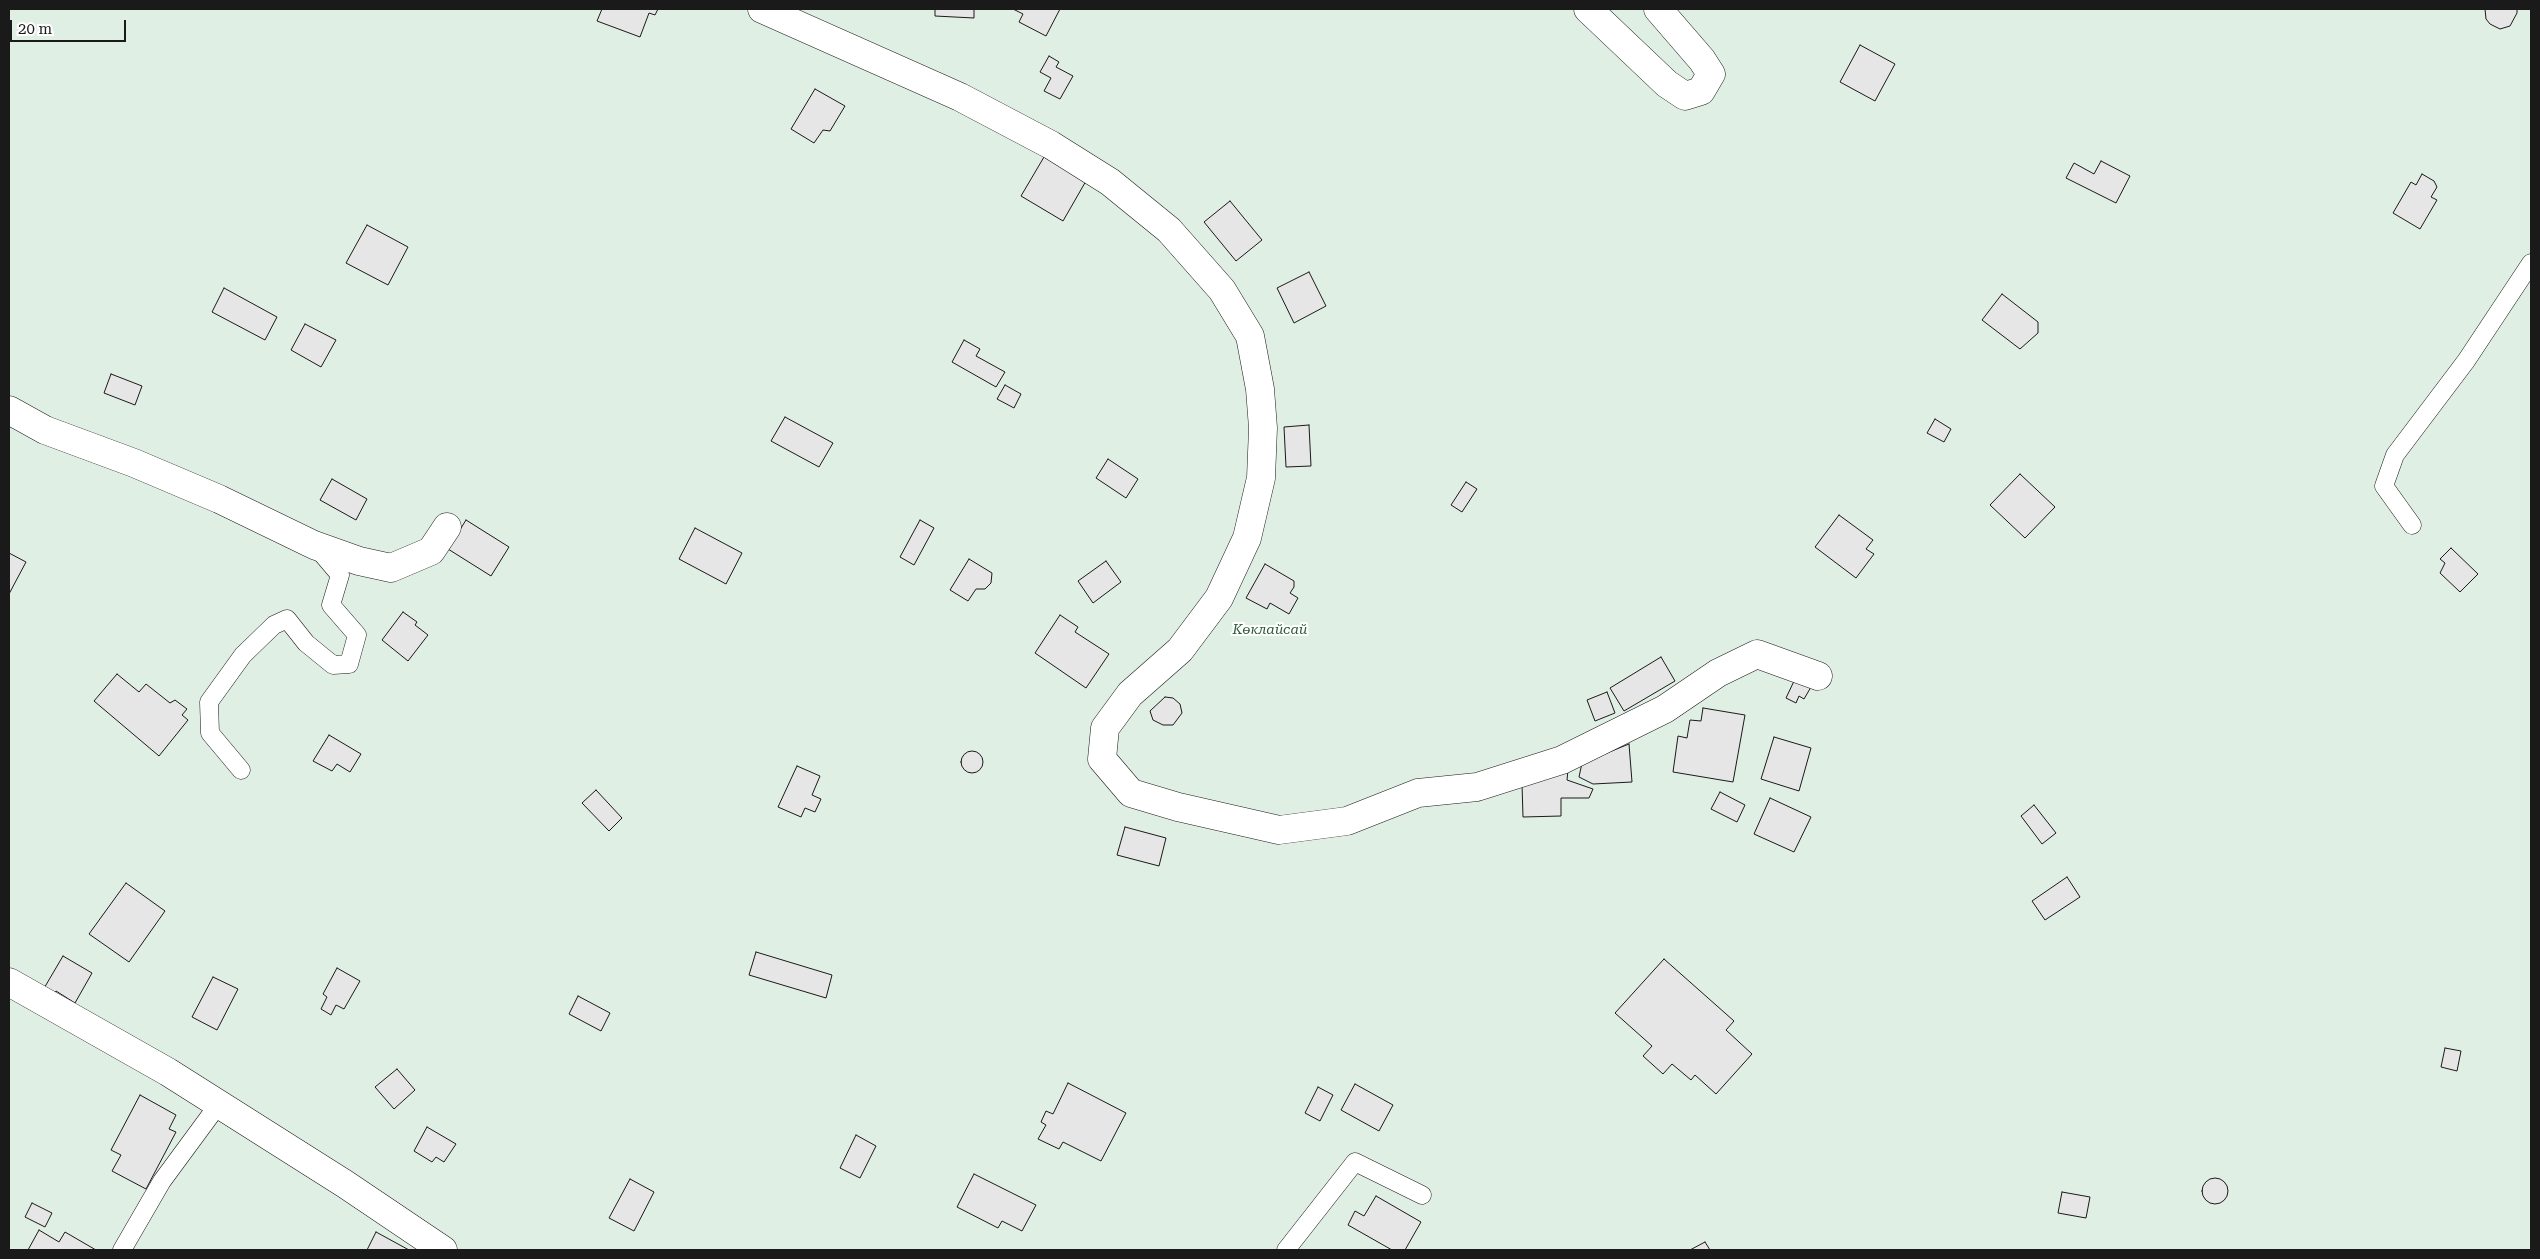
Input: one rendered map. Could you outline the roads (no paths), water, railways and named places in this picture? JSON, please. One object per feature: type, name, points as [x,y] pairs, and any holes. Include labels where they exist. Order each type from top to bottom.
[{"type":"street","points":[[762,9],[960,97],[1051,145],[1110,182],[1169,230],[1222,290],[1250,336],[1260,389],[1263,428],[1261,478],[1247,538],[1219,598],[1180,650],[1130,694],[1105,728],[1102,759],[1131,793],[1178,807],[1279,830],[1347,821],[1418,793],[1477,786],[1562,760],[1665,708],[1718,673],[1757,654],[1818,676]]},
{"type":"street","points":[[1588,9],[1667,84],[1685,96],[1701,91],[1711,74],[1702,60],[1658,9]]},
{"type":"street","points":[[9,410],[46,430],[219,499],[314,545],[359,561],[391,568],[431,551],[447,527]]},
{"type":"street","points":[[9,982],[168,1072],[345,1184],[442,1250]]},
{"type":"lane","points":[[2412,526],[2384,486],[2395,455],[2466,361],[2531,263]]},
{"type":"lane","points":[[241,770],[210,733],[209,702],[243,655],[274,625],[287,619],[306,643],[333,665],[349,664],[358,635],[331,605],[340,575],[314,545]]},
{"type":"lane","points":[[122,1250],[162,1181],[218,1105]]},
{"type":"lane","points":[[1286,1250],[1334,1186],[1355,1162],[1422,1196]]},
{"type":"park label","name":"Көклайсай","points":[[1270,630]]}]
